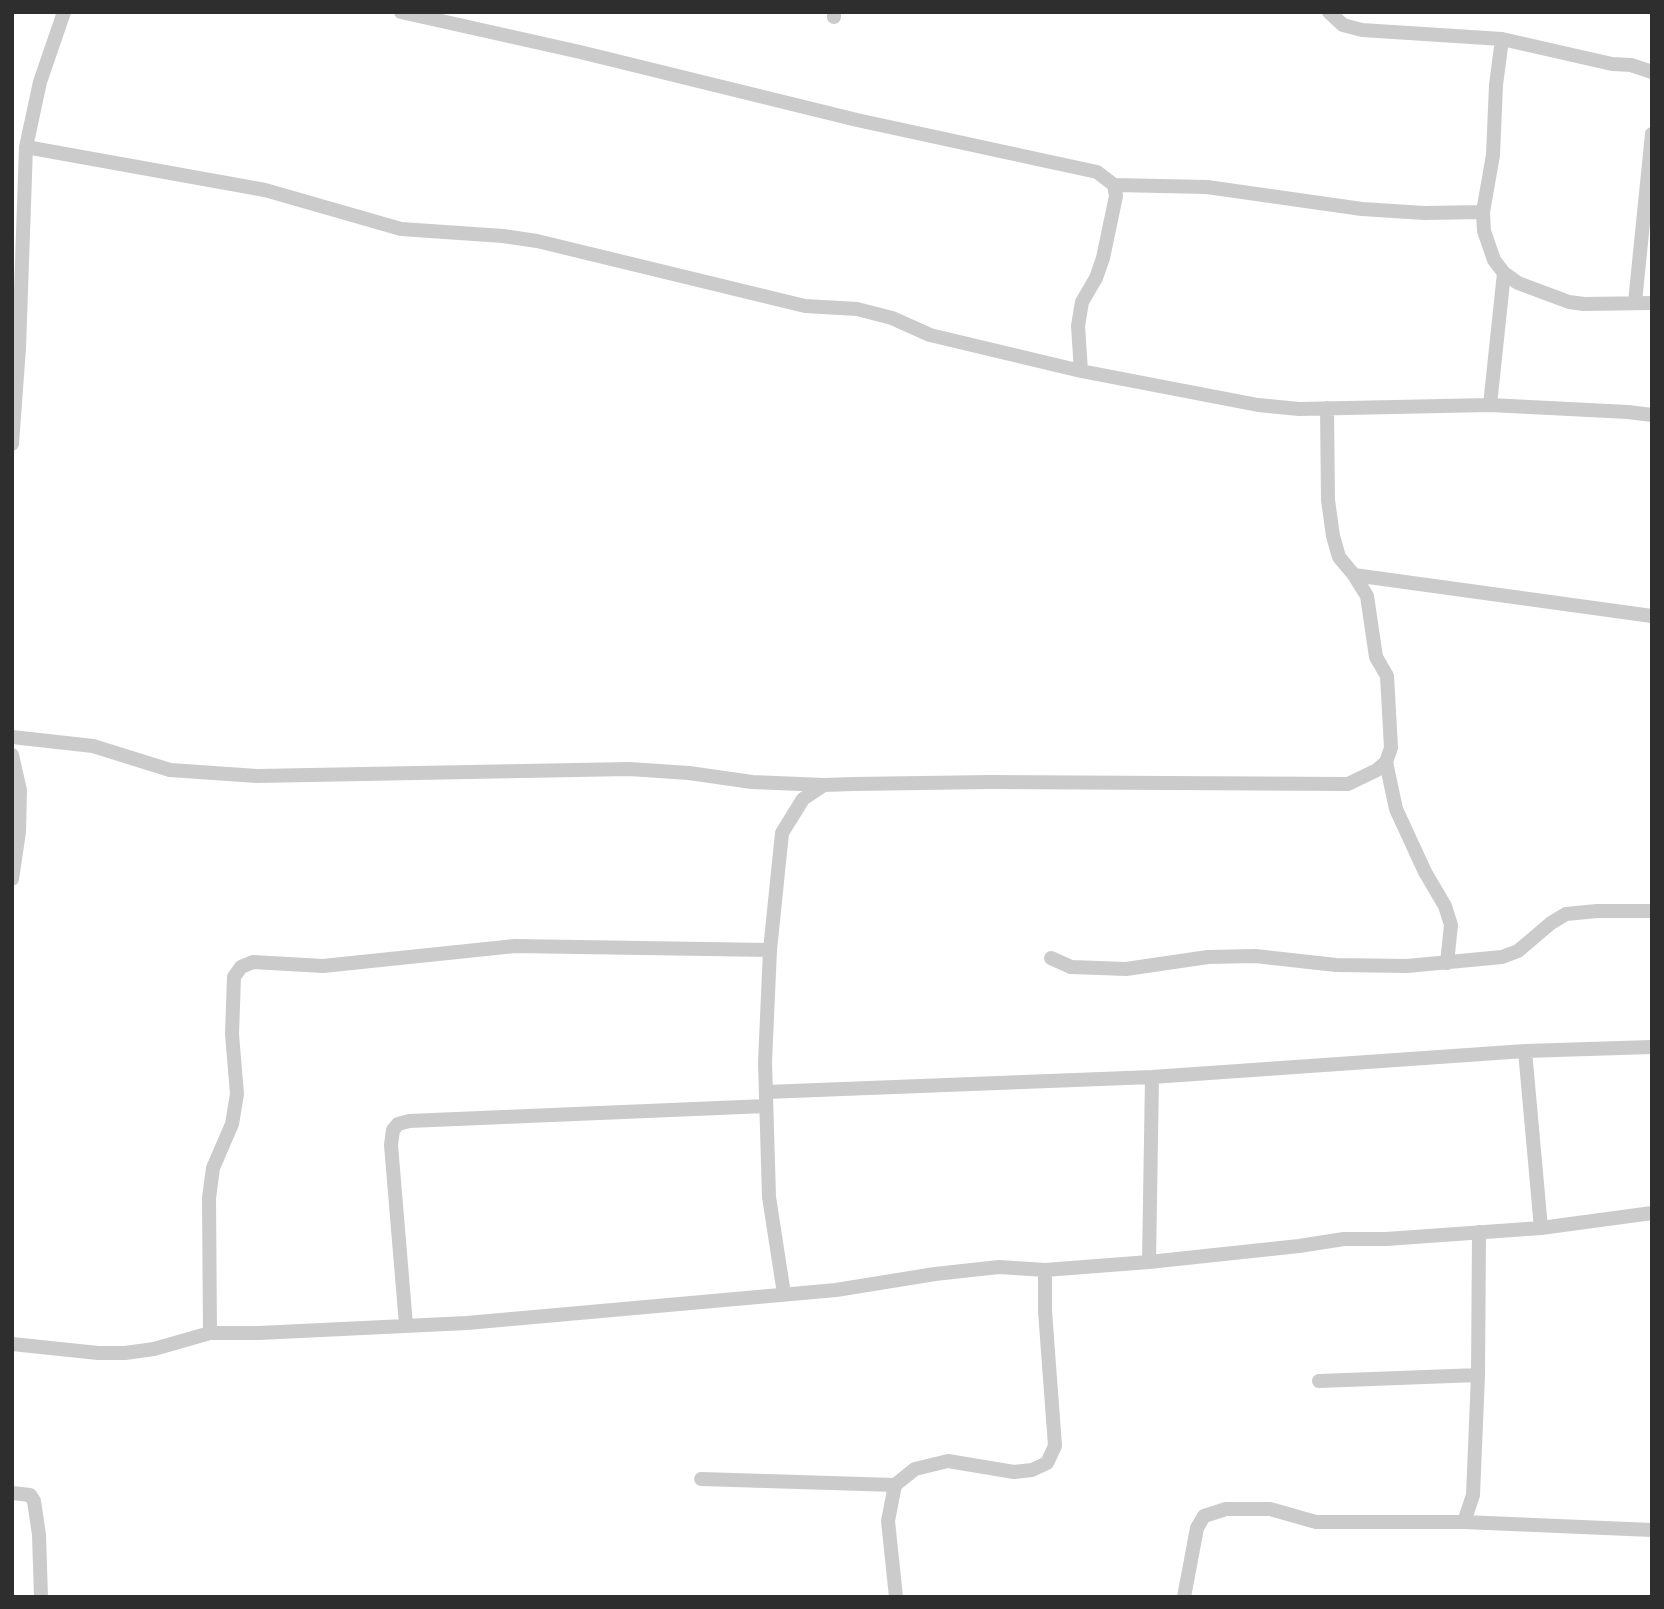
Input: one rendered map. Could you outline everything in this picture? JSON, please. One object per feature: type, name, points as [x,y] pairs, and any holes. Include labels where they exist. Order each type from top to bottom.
[{"type":"street","points":[[12,444],[19,359],[26,147],[40,82],[64,12]]},
{"type":"street","points":[[401,12],[580,52],[857,120],[1097,172],[1114,185],[1207,187],[1362,209],[1424,213],[1483,212]]},
{"type":"street","points":[[1329,12],[1343,25],[1362,30],[1502,39],[1612,64],[1631,65],[1652,72]]},
{"type":"street","points":[[1502,39],[1496,85],[1493,155],[1483,212],[1494,260],[1504,273],[1518,283],[1569,302],[1652,303]]},
{"type":"street","points":[[1635,302],[1652,134]]},
{"type":"street","points":[[26,147],[265,190],[401,229],[503,236],[537,242],[805,306],[857,310],[892,318],[930,335],[1081,371],[1258,405],[1327,408],[1490,405],[1652,415]]},
{"type":"street","points":[[1081,371],[1078,326],[1083,302],[1103,258],[1116,196],[1114,185]]},
{"type":"street","points":[[12,207],[25,189]]},
{"type":"street","points":[[1490,405],[1504,273]]},
{"type":"street","points":[[1327,408],[1328,500],[1332,536],[1339,557],[1367,596],[1376,657],[1387,676],[1389,688],[1391,748],[1386,762],[1396,809],[1425,872],[1445,906],[1451,925],[1447,963]]},
{"type":"street","points":[[1354,575],[1652,616]]},
{"type":"street","points":[[12,737],[93,746],[170,770],[257,776],[629,769],[689,773],[752,782],[824,785],[989,782],[1348,784],[1386,762]]},
{"type":"street","points":[[12,755],[20,790],[19,832],[12,879]]},
{"type":"street","points":[[783,1294],[769,1197],[765,1062],[770,950],[782,833],[803,799],[824,785]]},
{"type":"street","points":[[1051,958],[1071,967],[1126,969],[1208,957],[1255,956],[1336,965],[1407,966],[1447,963],[1502,957],[1518,951],[1551,923],[1566,915],[1597,911],[1652,911]]},
{"type":"street","points":[[210,1333],[209,1198],[213,1168],[232,1124],[237,1094],[232,1034],[234,976],[241,967],[253,962],[323,966],[515,946],[770,950]]},
{"type":"street","points":[[406,1325],[391,1145],[393,1130],[398,1124],[409,1121],[1152,1077],[1525,1051],[1652,1047]]},
{"type":"street","points":[[1525,1051],[1541,1227]]},
{"type":"street","points":[[1150,1262],[1152,1077]]},
{"type":"street","points":[[12,1344],[98,1353],[125,1353],[153,1349],[210,1333],[467,1323],[836,1290],[999,1267],[1045,1270],[1150,1262],[1344,1239],[1386,1239],[1541,1227],[1652,1213]]},
{"type":"street","points":[[1464,1522],[1473,1495],[1478,1375],[1479,1232]]},
{"type":"street","points":[[896,1597],[888,1521],[895,1485],[915,1469],[948,1461],[1014,1472],[1032,1470],[1047,1464],[1055,1446],[1045,1311],[1045,1270]]},
{"type":"street","points":[[1319,1381],[1478,1375]]},
{"type":"street","points":[[701,1479],[895,1485]]},
{"type":"street","points":[[12,1493],[30,1495],[34,1501],[41,1597]]},
{"type":"street","points":[[1184,1597],[1197,1528],[1204,1516],[1226,1509],[1270,1510],[1316,1522],[1464,1522],[1652,1530]]}]
